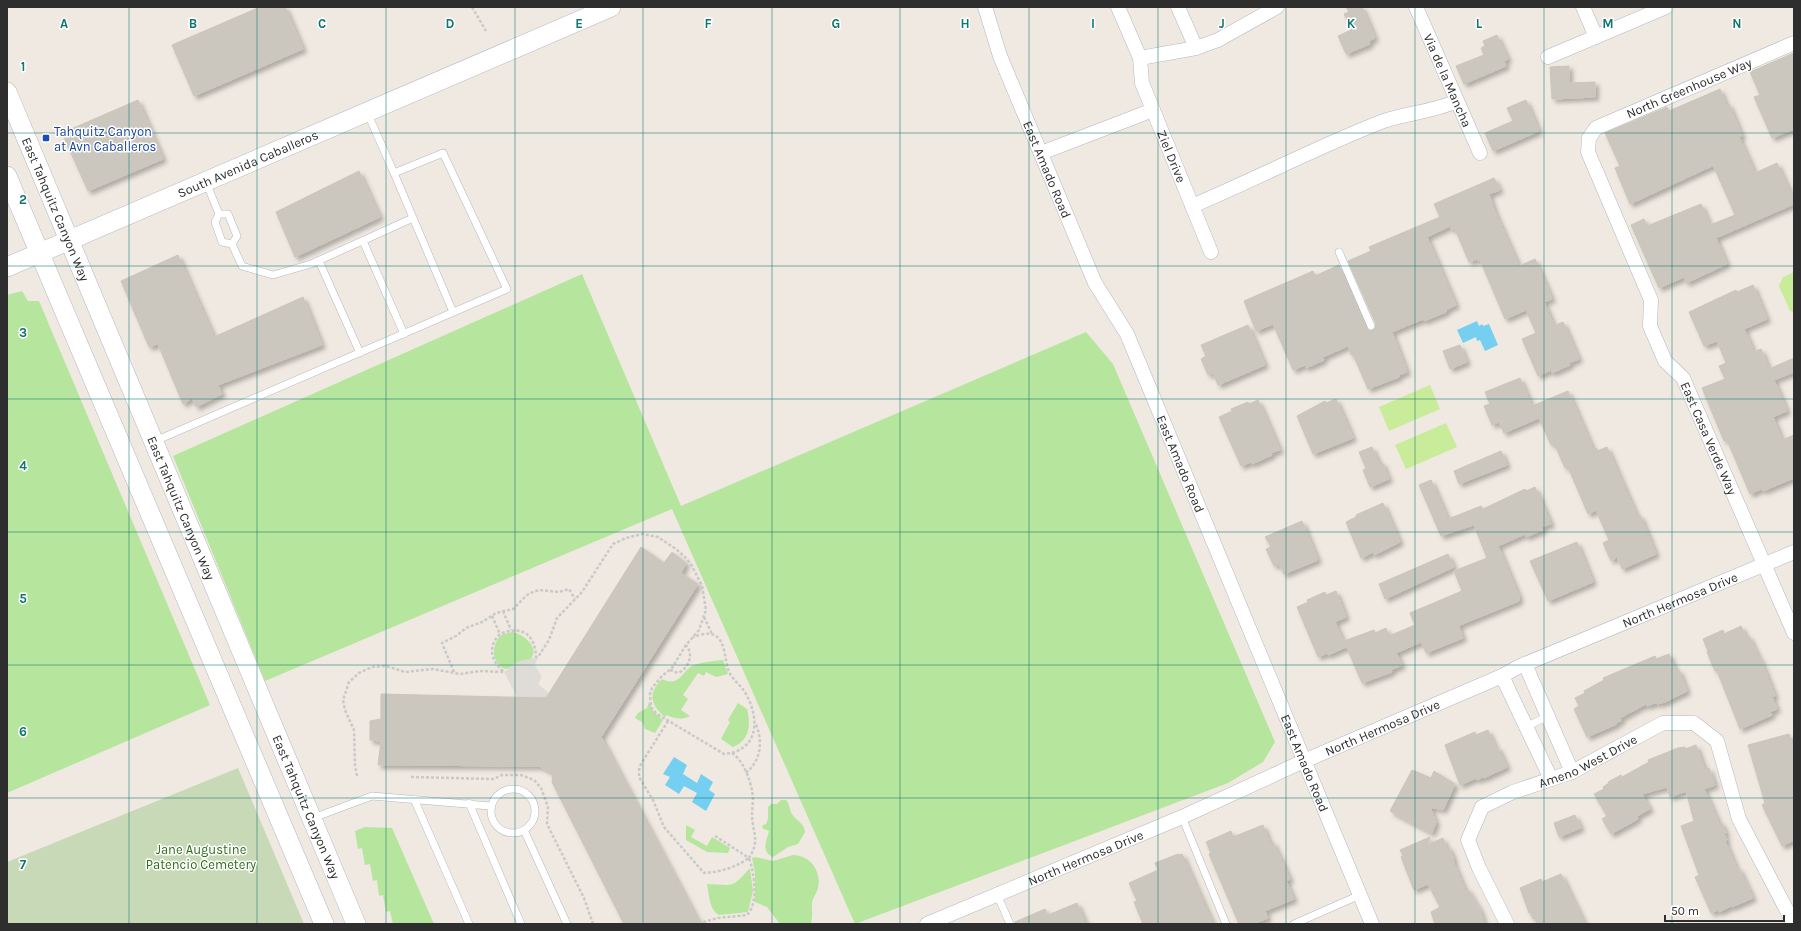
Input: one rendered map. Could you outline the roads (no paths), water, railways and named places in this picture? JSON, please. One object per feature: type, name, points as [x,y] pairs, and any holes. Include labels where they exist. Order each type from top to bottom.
[{"type":"main road","name":"South Avenida Caballeros","points":[[7,267],[611,7]]},
{"type":"main road","name":"East Tahquitz Canyon Way","points":[[7,92],[356,924]]},
{"type":"main road","points":[[7,176],[324,924]]},
{"type":"street","name":"East Amado Road","points":[[985,7],[1000,56],[1095,283],[1127,334],[1372,924]]},
{"type":"street","name":"Ziel Drive","points":[[1118,7],[1140,58],[1142,83],[1211,252]]},
{"type":"street","points":[[1178,7],[1196,48]]},
{"type":"street","points":[[1140,58],[1196,48],[1218,40],[1277,7]]},
{"type":"street","name":"Via de la Mancha","points":[[1416,7],[1480,153]]},
{"type":"street","points":[[1583,7],[1596,37]]},
{"type":"street","points":[[1548,57],[1666,7]]},
{"type":"street","name":"North Greenhouse Way","points":[[1589,138],[1596,128],[1794,43]]},
{"type":"street","points":[[1192,206],[1383,122],[1437,109],[1457,101]]},
{"type":"street","points":[[1041,153],[1153,110]]},
{"type":"street","name":"East Casa Verde Way","points":[[1589,138],[1588,152],[1652,300],[1650,326],[1665,361],[1683,378],[1794,633]]},
{"type":"street","name":"North Hermosa Drive","points":[[927,924],[1182,817],[1304,760],[1502,676],[1526,664],[1794,552]]},
{"type":"street","points":[[1526,664],[1572,772]]},
{"type":"street","points":[[1502,676],[1551,779]]},
{"type":"street","name":"Ameno West Drive","points":[[1507,924],[1479,868],[1468,840],[1482,807],[1513,792],[1572,772],[1663,723],[1694,723],[1717,740],[1739,819],[1794,924]]},
{"type":"lane","points":[[367,112],[453,312]]},
{"type":"lane","points":[[153,442],[507,289],[443,153],[394,173]]},
{"type":"lane","points":[[206,182],[219,214],[215,222],[222,242],[232,244]]},
{"type":"lane","points":[[219,214],[228,214],[237,236],[232,244]]},
{"type":"lane","points":[[232,244],[242,266],[273,275],[319,261],[413,218]]},
{"type":"lane","points":[[363,241],[404,334]]},
{"type":"lane","points":[[1339,252],[1370,326]]},
{"type":"lane","points":[[319,261],[360,353]]},
{"type":"lane","points":[[1526,727],[1548,716]]},
{"type":"lane","points":[[511,789],[525,793],[534,804],[534,819],[524,830],[517,833],[509,833],[503,831],[493,821],[490,806],[498,794],[504,791],[511,789]]},
{"type":"lane","points":[[312,818],[372,796],[469,803],[490,806]]},
{"type":"lane","points":[[414,799],[468,924]]},
{"type":"lane","points":[[469,803],[521,924]]},
{"type":"lane","points":[[1182,817],[1226,924]]},
{"type":"lane","points":[[524,830],[567,924]]},
{"type":"lane","points":[[997,894],[1010,924]]},
{"type":"lane","points":[[1294,924],[1360,895]]},
{"type":"water","points":[[1477,321],[1479,326],[1482,324],[1483,326],[1489,324],[1498,345],[1485,351],[1480,340],[1477,341],[1476,337],[1463,343],[1457,330]]},
{"type":"water","points":[[674,757],[687,765],[683,774],[697,783],[701,774],[713,782],[709,790],[715,794],[706,811],[692,802],[697,793],[684,786],[679,794],[665,785],[670,777],[663,774]]},
{"type":"place","name":"Tahquitz Canyon at Avn Caballeros","points":[[46,138]]},
{"type":"park label","name":"Jane Augustine Patencio Cemetery","points":[[201,856]]}]
